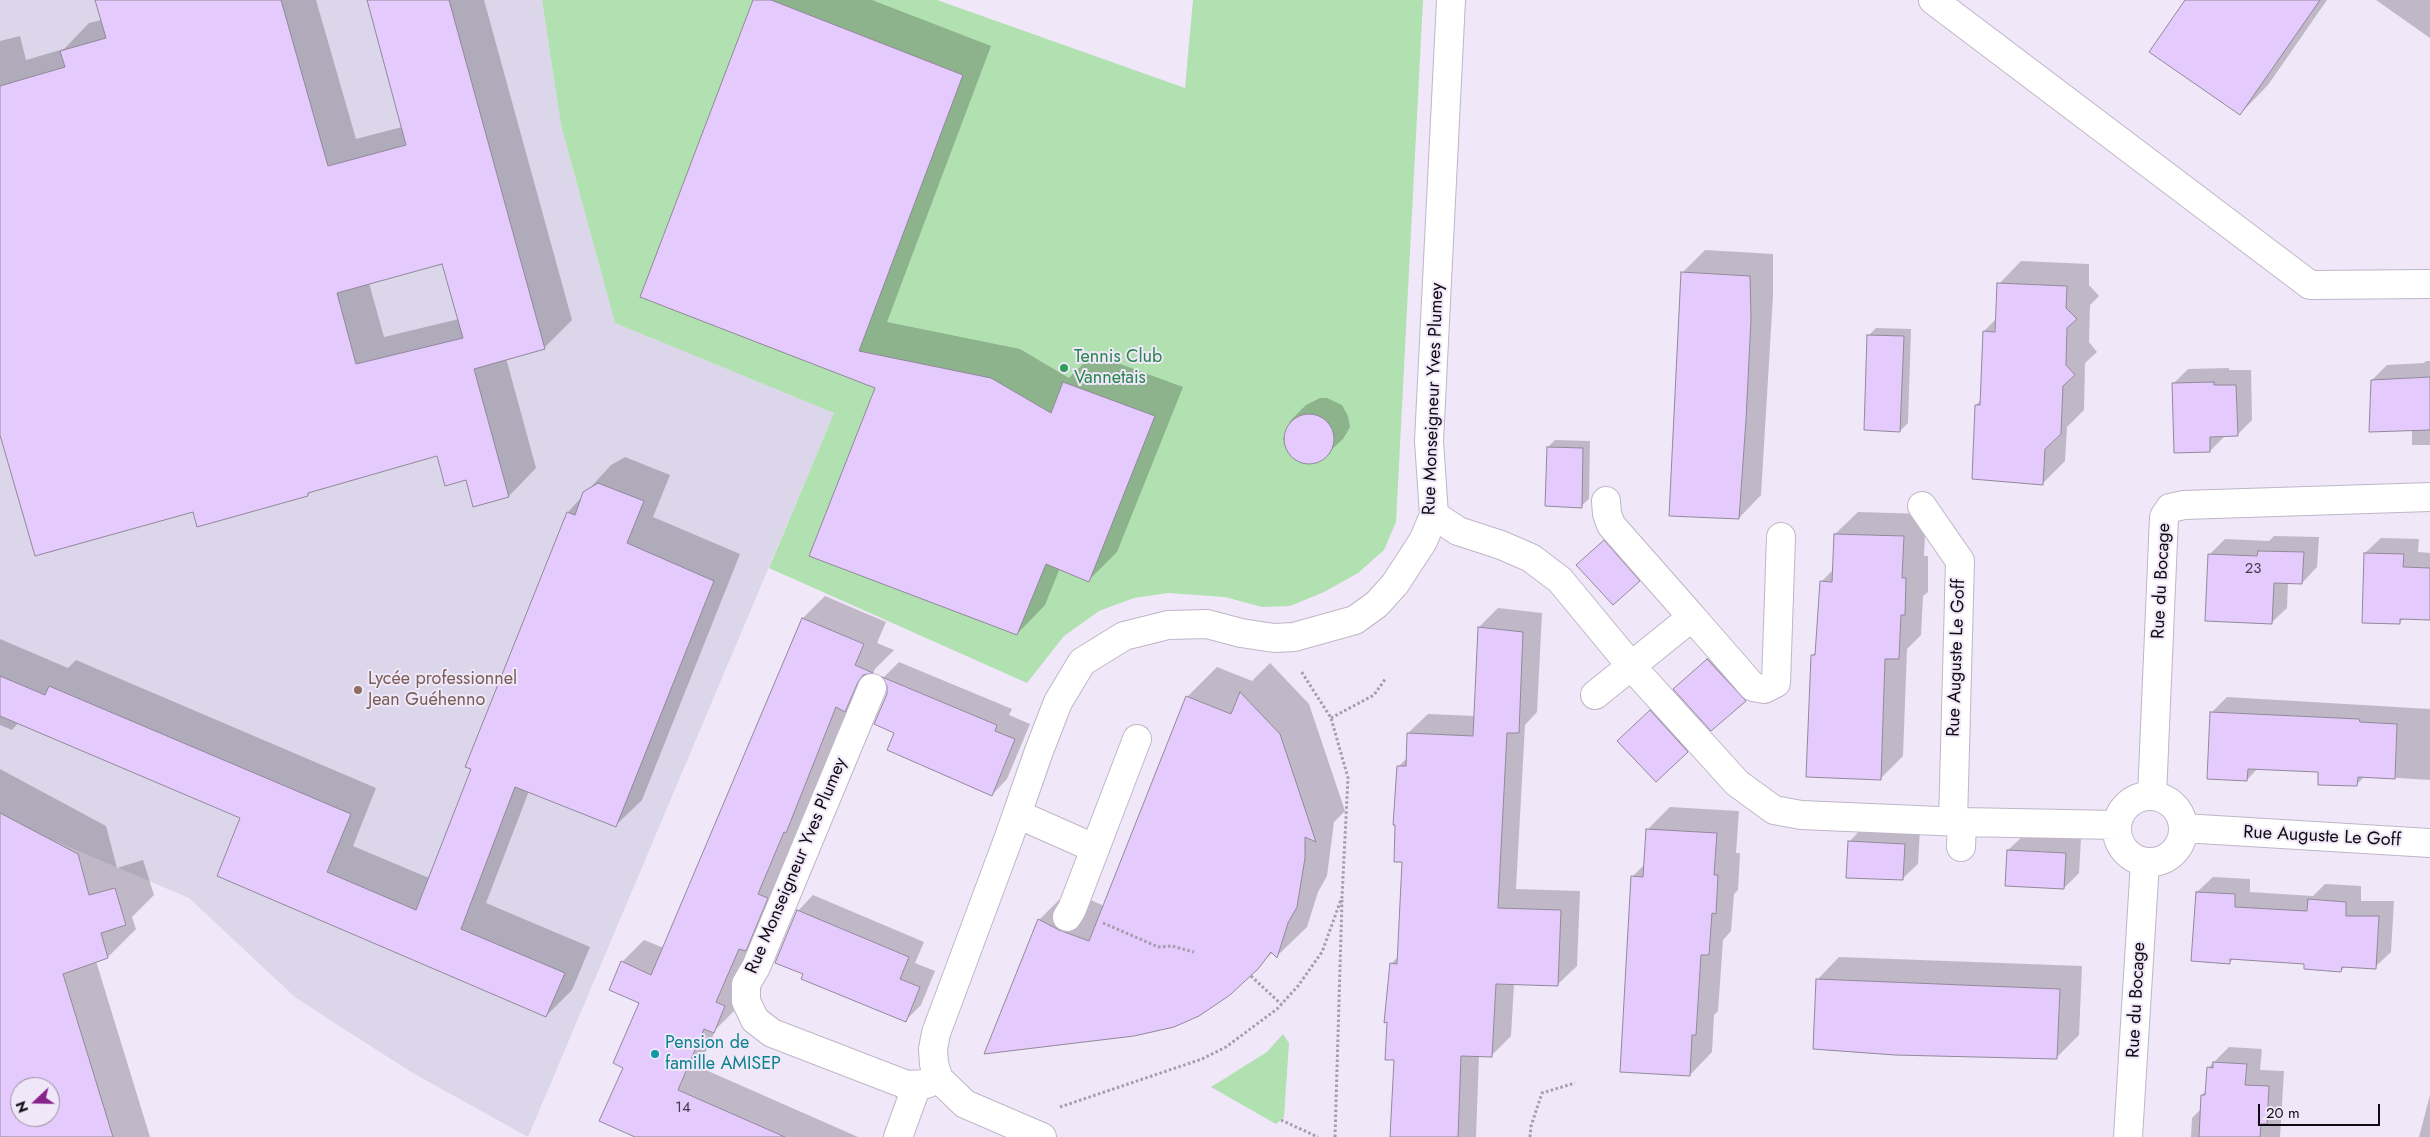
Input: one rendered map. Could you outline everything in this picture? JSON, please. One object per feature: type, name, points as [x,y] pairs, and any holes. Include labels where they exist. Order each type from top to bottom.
[{"type":"street","name":"Rue Monseigneur Yves Plumey","points":[[928,1082],[934,1064],[933,1049],[936,1033],[1016,814],[1058,702],[1082,662],[1124,636],[1168,625],[1207,624],[1241,633],[1274,638],[1294,637],[1354,620],[1377,604],[1395,584],[1423,541],[1434,516],[1430,440],[1451,0]]},
{"type":"street","points":[[1933,0],[2310,285],[2430,284]]},
{"type":"street","name":"Rue du Bocage","points":[[2152,796],[2164,517],[2170,508],[2184,505],[2430,497]]},
{"type":"street","points":[[1606,501],[1607,514],[1611,525],[1753,687],[1764,689],[1776,683],[1781,537]]},
{"type":"street","name":"Rue Auguste Le Goff","points":[[1922,506],[1960,561],[1959,830]]},
{"type":"street","points":[[1434,516],[1458,531],[1501,545],[1530,558],[1560,580],[1632,667],[1737,783],[1774,810],[1801,815],[1959,830],[2116,825]]},
{"type":"street","points":[[1595,695],[1692,617]]},
{"type":"street","name":"Rue Monseigneur Yves Plumey","points":[[872,688],[760,958],[746,984],[746,1001],[755,1020],[772,1034],[899,1083],[928,1082],[964,1104],[1042,1137]]},
{"type":"street","points":[[1069,913],[1137,739]]},
{"type":"street","points":[[2152,796],[2168,800],[2178,812],[2183,828],[2178,846],[2164,859],[2145,862],[2129,855],[2119,842],[2116,825],[2123,809],[2136,798],[2152,796]]},
{"type":"street","points":[[1016,814],[1094,848]]},
{"type":"street","name":"Rue Auguste Le Goff","points":[[2183,828],[2430,843]]},
{"type":"street","name":"Rue du Bocage","points":[[2128,1137],[2145,862]]},
{"type":"street","points":[[898,1137],[928,1082]]},
{"type":"path","points":[[1296,664],[1331,718],[1348,778],[1342,897],[1335,1137]]},
{"type":"path","points":[[1331,718],[1374,695],[1386,678]]},
{"type":"path","points":[[1010,1124],[1202,1059],[1226,1048],[1281,1004],[1298,986],[1322,952],[1342,897]]},
{"type":"path","points":[[1069,913],[1158,947],[1172,946],[1194,952]]},
{"type":"path","points":[[1251,976],[1281,1004]]},
{"type":"path","points":[[1530,1137],[1531,1126],[1542,1093],[1575,1083]]},
{"type":"path","points":[[1281,1120],[1318,1137]]},
{"type":"shaded area","name":"Lycée professionnel Jean Guéhenno","points":[[0,0],[542,0],[561,125],[615,323],[834,413],[528,1137],[411,1072],[296,998],[189,898],[27,829],[0,813]]},
{"type":"green space","name":"Tennis Club Vannetais","points":[[542,0],[937,0],[1185,88],[1193,0],[1423,0],[1396,522],[1384,550],[1358,573],[1324,592],[1290,606],[1262,607],[1225,597],[1168,593],[1134,598],[1099,611],[1064,636],[1027,683],[769,568],[834,413],[615,323],[561,125]]},
{"type":"green space","points":[[1283,1034],[1289,1043],[1284,1117],[1276,1124],[1211,1087],[1267,1052]]},
{"type":"building","points":[[95,0],[281,0],[328,166],[406,145],[367,0],[449,0],[545,349],[474,369],[509,497],[473,507],[466,480],[445,486],[437,456],[308,493],[308,496],[197,527],[193,512],[35,556],[0,435],[0,86],[65,67],[60,51],[106,38]],"holes":[[[442,264],[463,338],[356,364],[337,293]]]},
{"type":"building","points":[[753,0],[771,0],[963,75],[859,351],[991,378],[1051,413],[1063,382],[1155,416],[1089,582],[1046,564],[1017,635],[809,556],[875,388],[640,297]]},
{"type":"building","points":[[2185,0],[2320,0],[2240,115],[2149,52]]},
{"type":"building","points":[[1681,272],[1750,276],[1751,319],[1739,519],[1669,516]]},
{"type":"building","points":[[1997,283],[2067,286],[2066,308],[2077,319],[2067,328],[2066,365],[2075,375],[2063,386],[2061,434],[2045,449],[2043,485],[1972,479],[1975,405],[1980,405],[1983,331],[1995,332]]},
{"type":"building","points":[[1867,335],[1904,336],[1900,432],[1864,430]]},
{"type":"building","points":[[2430,377],[2430,430],[2369,432],[2371,380]]},
{"type":"building","points":[[2214,382],[2214,385],[2236,385],[2238,436],[2210,437],[2210,452],[2174,453],[2172,383]]},
{"type":"building","points":[[1304,414],[1314,414],[1327,421],[1334,434],[1334,444],[1327,457],[1314,464],[1304,464],[1295,460],[1288,453],[1284,444],[1284,434],[1288,425],[1295,418]]},
{"type":"building","points":[[1547,447],[1583,448],[1582,508],[1545,506]]},
{"type":"building","points":[[598,483],[644,501],[627,543],[714,581],[616,827],[515,787],[461,929],[565,973],[546,1017],[217,876],[240,818],[0,716],[0,676],[45,695],[49,686],[351,814],[327,872],[416,910],[471,769],[465,767],[567,512],[575,515],[583,492]]},
{"type":"building","points":[[1834,534],[1904,536],[1902,578],[1906,578],[1905,615],[1901,615],[1899,659],[1885,659],[1881,780],[1806,777],[1811,655],[1815,655],[1820,581],[1832,582]]},
{"type":"building","points":[[1604,540],[1640,581],[1613,605],[1576,565]]},
{"type":"building","points":[[2258,551],[2304,552],[2302,584],[2274,583],[2272,624],[2205,621],[2208,554],[2257,556]]},
{"type":"building","points":[[2364,553],[2404,554],[2403,567],[2430,568],[2430,620],[2400,619],[2400,624],[2362,623]]},
{"type":"building","points":[[802,618],[864,644],[855,665],[873,673],[863,675],[845,712],[836,707],[786,833],[784,832],[758,894],[768,898],[746,951],[739,949],[716,1002],[725,1006],[714,1033],[704,1029],[678,1090],[785,1137],[635,1137],[599,1121],[623,1068],[613,1063],[639,1003],[609,990],[621,961],[651,975]]},
{"type":"building","points":[[1478,627],[1523,632],[1519,733],[1507,733],[1498,908],[1561,910],[1558,986],[1496,984],[1492,1057],[1461,1056],[1458,1137],[1390,1137],[1394,1060],[1385,1060],[1387,1022],[1384,1023],[1390,963],[1397,964],[1402,862],[1394,862],[1395,825],[1393,825],[1397,766],[1406,766],[1407,733],[1473,736]]},
{"type":"building","points":[[1707,659],[1746,701],[1711,731],[1673,689]]},
{"type":"building","points":[[882,677],[997,725],[995,731],[1015,739],[992,796],[887,750],[894,733],[874,724],[887,694],[887,686]]},
{"type":"building","points":[[1240,692],[1280,734],[1316,842],[1305,837],[1305,858],[1297,907],[1288,923],[1277,958],[1271,952],[1258,969],[1230,995],[1199,1016],[1174,1027],[1134,1036],[984,1054],[1038,919],[1059,930],[1089,941],[1186,696],[1231,714]]},
{"type":"building","points":[[1650,710],[1688,752],[1656,782],[1617,741]]},
{"type":"building","points":[[2210,712],[2359,719],[2360,722],[2397,724],[2395,779],[2358,777],[2357,786],[2318,785],[2318,772],[2248,769],[2247,781],[2207,779]]},
{"type":"building","points":[[0,813],[78,854],[89,895],[115,888],[126,925],[101,933],[108,958],[63,974],[113,1137],[0,1137]]},
{"type":"building","points":[[1646,829],[1717,833],[1714,875],[1718,875],[1716,914],[1712,913],[1709,955],[1701,955],[1696,1035],[1692,1035],[1690,1076],[1620,1072],[1631,876],[1643,877]]},
{"type":"building","points":[[1848,841],[1905,844],[1903,880],[1846,878]]},
{"type":"building","points":[[2007,850],[2066,853],[2064,889],[2005,886]]},
{"type":"building","points":[[2196,892],[2235,894],[2235,907],[2307,911],[2308,899],[2346,902],[2346,916],[2379,916],[2376,969],[2342,967],[2341,972],[2304,969],[2304,964],[2230,959],[2230,964],[2191,961]]},
{"type":"building","points":[[797,910],[909,957],[900,979],[920,987],[906,1022],[801,979],[803,974],[775,963]]},
{"type":"building","points":[[1816,979],[2060,989],[2057,1059],[1895,1055],[1813,1049]]},
{"type":"building","points":[[2213,1062],[2247,1064],[2245,1085],[2269,1086],[2267,1124],[2261,1124],[2260,1137],[2199,1137],[2201,1095],[2205,1095],[2207,1067],[2213,1068]]},
{"type":"place","name":"Tennis Club Vannetais","points":[[1064,368]]},
{"type":"place","name":"Lycée professionnel Jean Guéhenno","points":[[358,690]]},
{"type":"place","name":"Pension de famille AMISEP","points":[[655,1054]]}]
